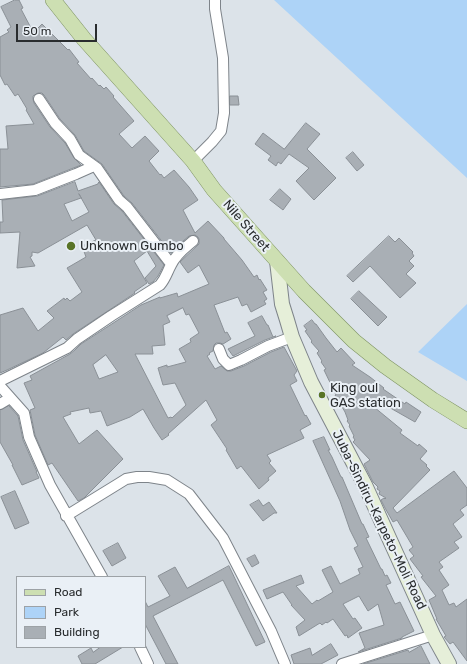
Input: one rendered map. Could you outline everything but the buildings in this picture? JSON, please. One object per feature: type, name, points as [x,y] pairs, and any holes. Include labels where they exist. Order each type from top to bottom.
[{"type":"main road","name":"Nile Street","points":[[53,0],[84,39],[193,161],[214,190],[304,291],[354,341],[385,366],[433,400],[467,421]]},
{"type":"main road","name":"Juba-Sindiru-Karpeto-Moli Road","points":[[277,261],[282,304],[292,337],[311,382],[365,485],[448,664]]},
{"type":"street","points":[[193,161],[221,131],[224,113],[223,58],[215,9],[215,0]]},
{"type":"street","points":[[39,99],[55,123],[70,139],[79,155],[97,168],[119,200],[127,206],[171,264]]},
{"type":"street","points":[[0,194],[35,190],[94,166]]},
{"type":"street","points":[[0,381],[67,348],[77,339],[160,285],[165,279],[171,264],[178,253],[193,241]]},
{"type":"street","points":[[219,348],[223,359],[228,365],[268,346],[292,337]]},
{"type":"street","points":[[0,386],[24,413],[35,451],[50,485],[66,516],[101,576]]},
{"type":"street","points":[[0,404],[10,398]]},
{"type":"street","points":[[66,516],[126,479],[137,477],[167,480],[189,494],[224,538],[271,631],[285,664]]},
{"type":"street","points":[[342,664],[434,635]]},
{"type":"street","points":[[140,648],[148,664]]},
{"type":"green space","points":[[274,0],[467,0],[467,178]]},
{"type":"green space","points":[[467,304],[467,381],[418,352]]},
{"type":"place","name":"Unknown Gumbo","points":[[71,246]]},
{"type":"place","name":"King oul GAS station","points":[[322,395]]}]
